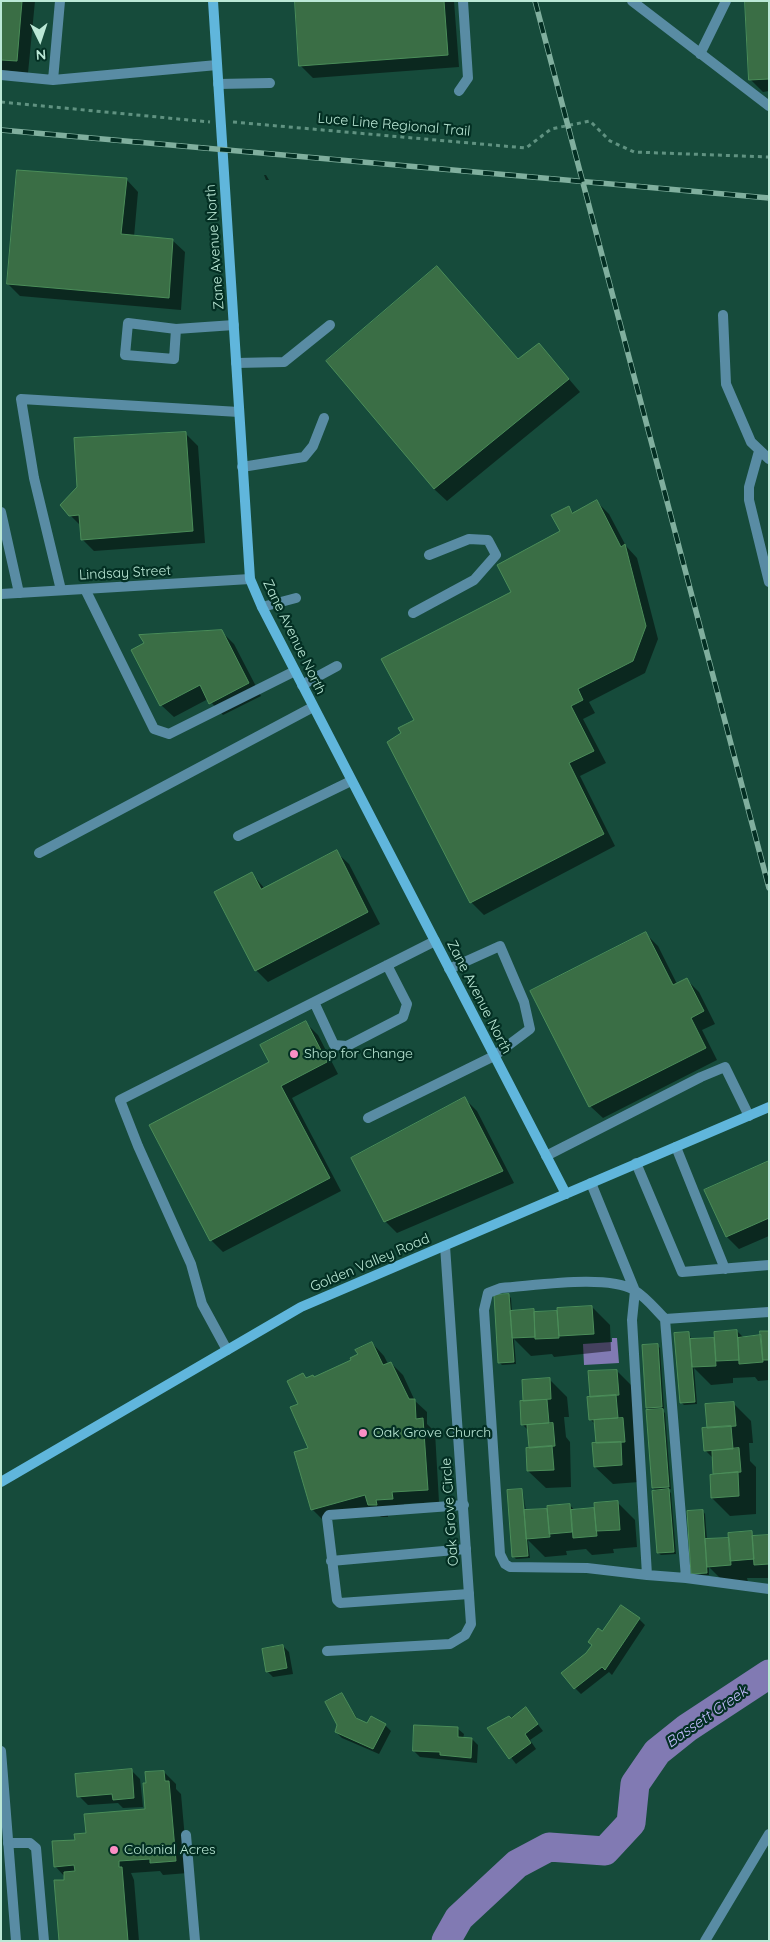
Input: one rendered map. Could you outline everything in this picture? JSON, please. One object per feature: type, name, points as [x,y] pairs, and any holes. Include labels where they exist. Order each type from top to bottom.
[{"type":"street","points":[[53,80],[60,1]]},
{"type":"street","name":"Zane Avenue North","points":[[213,1],[250,579],[262,607],[313,707],[566,1194]]},
{"type":"street","points":[[459,91],[468,78],[463,1]]},
{"type":"street","points":[[632,1],[769,106]]},
{"type":"street","points":[[700,54],[726,1]]},
{"type":"street","points":[[1,75],[53,80],[217,65]]},
{"type":"street","points":[[218,84],[270,83]]},
{"type":"street","points":[[723,315],[726,384],[751,442],[769,459]]},
{"type":"street","points":[[176,329],[174,359],[125,355],[128,323],[176,329],[234,325]]},
{"type":"street","points":[[236,363],[284,362],[330,325]]},
{"type":"street","points":[[61,590],[34,478],[22,399],[239,412]]},
{"type":"street","points":[[242,467],[304,457],[313,446],[324,418]]},
{"type":"street","points":[[759,450],[749,487],[749,500],[769,582]]},
{"type":"street","points":[[1,512],[18,593]]},
{"type":"street","points":[[412,614],[474,580],[496,555],[488,540],[469,539],[429,556]]},
{"type":"street","name":"Lindsay Street","points":[[1,594],[250,579]]},
{"type":"street","points":[[85,589],[154,729],[169,734],[295,671]]},
{"type":"street","points":[[262,607],[296,598]]},
{"type":"street","points":[[302,685],[337,666]]},
{"type":"street","points":[[39,853],[313,707]]},
{"type":"street","points":[[238,836],[352,781]]},
{"type":"street","points":[[227,1350],[202,1304],[192,1264],[138,1146],[120,1100],[435,941]]},
{"type":"street","points":[[368,1118],[494,1056],[530,1029],[524,1002],[500,946],[449,969]]},
{"type":"street","points":[[314,1002],[334,1045],[347,1046],[403,1017],[407,1004],[387,965]]},
{"type":"street","points":[[546,1156],[701,1076],[725,1067],[749,1116]]},
{"type":"street","name":"Golden Valley Road","points":[[1,1482],[302,1307],[769,1107]]},
{"type":"street","points":[[676,1147],[725,1268]]},
{"type":"street","points":[[636,1163],[682,1272],[769,1265]]},
{"type":"street","points":[[590,1183],[635,1291],[632,1320],[648,1575]]},
{"type":"street","name":"Oak Grove Circle","points":[[327,1651],[450,1644],[465,1636],[471,1624],[445,1246]]},
{"type":"street","points":[[686,1578],[665,1319],[635,1291],[621,1284],[601,1282],[501,1288],[488,1293],[484,1310],[499,1544],[502,1560],[510,1567],[587,1568],[769,1589]]},
{"type":"street","points":[[665,1319],[769,1312]]},
{"type":"street","points":[[464,1505],[329,1515],[326,1518],[337,1600],[340,1603],[469,1594]]},
{"type":"street","points":[[331,1561],[466,1549]]},
{"type":"street","points":[[1,1751],[16,1941]]},
{"type":"street","points":[[705,1941],[769,1834]]},
{"type":"street","points":[[186,1835],[195,1941]]},
{"type":"street","points":[[8,1843],[30,1843],[36,1848],[44,1941]]},
{"type":"path","name":"Luce Line Regional Trail","points":[[1,102],[196,123],[221,122],[526,148],[550,129],[590,121],[610,141],[634,152],[769,157]]},
{"type":"shaded area","points":[[612,1338],[617,1338],[619,1363],[584,1365],[583,1344],[612,1342]]},
{"type":"building","points":[[1,1],[22,1],[17,61],[1,60]]},
{"type":"building","points":[[295,1],[444,1],[448,55],[299,66]]},
{"type":"building","points":[[745,1],[769,1],[769,79],[749,80]]},
{"type":"building","points":[[17,170],[127,178],[121,234],[173,239],[169,298],[7,284]]},
{"type":"building","points":[[437,266],[518,359],[539,343],[569,379],[434,489],[326,361]]},
{"type":"building","points":[[186,432],[193,531],[81,540],[79,515],[69,516],[60,505],[77,487],[74,438]]},
{"type":"building","points":[[597,500],[621,547],[625,544],[646,626],[633,661],[578,689],[583,700],[571,706],[594,751],[569,763],[604,834],[470,903],[387,742],[401,733],[398,728],[414,720],[381,659],[511,592],[497,565],[560,531],[551,515],[569,506],[572,513]]},
{"type":"building","points":[[222,630],[249,683],[209,704],[200,685],[160,706],[131,650],[144,643],[139,635]]},
{"type":"building","points":[[337,850],[368,912],[255,971],[214,892],[252,872],[261,889]]},
{"type":"building","points":[[646,932],[673,985],[687,978],[704,1011],[691,1018],[706,1048],[589,1107],[530,991]]},
{"type":"building","points":[[306,1021],[327,1062],[281,1086],[330,1178],[210,1241],[149,1125],[269,1062],[260,1045]]},
{"type":"building","points":[[465,1097],[503,1171],[384,1222],[351,1158]]},
{"type":"building","points":[[769,1161],[769,1218],[726,1237],[704,1190]]},
{"type":"building","points":[[509,1294],[514,1362],[498,1363],[494,1295]]},
{"type":"building","points":[[592,1306],[594,1334],[559,1336],[557,1308]]},
{"type":"building","points":[[534,1309],[535,1337],[512,1338],[510,1311]]},
{"type":"building","points":[[557,1311],[559,1338],[535,1339],[534,1312]]},
{"type":"building","points":[[737,1330],[739,1360],[716,1361],[714,1332]]},
{"type":"building","points":[[760,1331],[769,1331],[769,1360],[763,1360]]},
{"type":"building","points":[[689,1332],[695,1402],[680,1403],[674,1333]]},
{"type":"building","points":[[761,1335],[763,1362],[739,1364],[738,1338]]},
{"type":"building","points":[[714,1338],[716,1366],[692,1367],[690,1339]]},
{"type":"building","name":"Oak Grove Church","points":[[372,1342],[383,1365],[391,1362],[409,1399],[415,1399],[416,1419],[423,1418],[428,1490],[392,1492],[393,1499],[376,1500],[377,1505],[368,1505],[365,1495],[311,1510],[294,1452],[308,1448],[290,1407],[298,1404],[287,1381],[303,1373],[306,1378],[313,1375],[314,1377],[351,1360],[350,1358],[358,1354],[355,1350]]},
{"type":"building","points":[[658,1344],[662,1407],[646,1408],[642,1345]]},
{"type":"building","points":[[617,1370],[619,1395],[590,1397],[588,1371]]},
{"type":"building","points":[[550,1378],[551,1399],[523,1401],[522,1380]]},
{"type":"building","points":[[616,1395],[618,1418],[589,1420],[587,1397]]},
{"type":"building","points":[[547,1400],[549,1423],[521,1425],[520,1401]]},
{"type":"building","points":[[734,1402],[736,1426],[707,1428],[705,1404]]},
{"type":"building","points":[[663,1409],[669,1487],[652,1488],[646,1410]]},
{"type":"building","points":[[623,1418],[625,1442],[596,1443],[594,1420]]},
{"type":"building","points":[[553,1423],[555,1446],[529,1448],[527,1425]]},
{"type":"building","points":[[731,1426],[733,1449],[704,1451],[702,1428]]},
{"type":"building","points":[[621,1442],[622,1465],[594,1467],[592,1443]]},
{"type":"building","points":[[552,1446],[554,1470],[527,1471],[526,1448]]},
{"type":"building","points":[[739,1448],[741,1472],[713,1474],[712,1451]]},
{"type":"building","points":[[738,1472],[739,1496],[711,1498],[710,1475]]},
{"type":"building","points":[[522,1489],[528,1556],[512,1557],[507,1490]]},
{"type":"building","points":[[669,1489],[674,1552],[657,1553],[652,1491]]},
{"type":"building","points":[[618,1501],[620,1530],[596,1531],[594,1503]]},
{"type":"building","points":[[570,1504],[572,1532],[549,1534],[547,1506]]},
{"type":"building","points":[[594,1508],[597,1536],[573,1538],[571,1510]]},
{"type":"building","points":[[547,1509],[550,1537],[526,1539],[524,1510]]},
{"type":"building","points":[[703,1510],[707,1573],[691,1574],[687,1511]]},
{"type":"building","points":[[752,1531],[754,1559],[730,1561],[728,1533]]},
{"type":"building","points":[[769,1535],[769,1564],[754,1565],[752,1536]]},
{"type":"building","points":[[729,1538],[731,1565],[707,1567],[705,1539]]},
{"type":"building","points":[[621,1605],[640,1618],[605,1670],[602,1667],[574,1689],[561,1673],[586,1653],[592,1645],[588,1642],[598,1628],[602,1631]]},
{"type":"building","points":[[283,1645],[287,1668],[266,1672],[262,1649]]},
{"type":"building","points":[[342,1693],[356,1718],[367,1723],[371,1716],[386,1724],[373,1749],[335,1732],[337,1725],[325,1702]]},
{"type":"building","points":[[526,1707],[538,1724],[525,1734],[531,1743],[509,1759],[487,1728],[509,1716],[511,1718]]},
{"type":"building","points":[[414,1725],[458,1727],[458,1737],[472,1738],[471,1758],[440,1755],[440,1752],[413,1751]]},
{"type":"building","points":[[132,1769],[134,1798],[113,1800],[112,1794],[77,1797],[75,1774]]},
{"type":"building","name":"Colonial Acres","points":[[164,1771],[165,1781],[169,1781],[176,1861],[150,1863],[150,1859],[119,1861],[119,1867],[122,1867],[128,1941],[59,1941],[54,1880],[64,1880],[64,1872],[75,1871],[74,1865],[54,1867],[52,1841],[75,1840],[74,1834],[86,1833],[84,1814],[145,1809],[143,1783],[146,1783],[145,1772]]},
{"type":"waterway","name":"Bassett Creek","points":[[446,1941],[459,1918],[517,1864],[549,1847],[605,1851],[631,1823],[635,1784],[657,1752],[687,1728],[769,1674]]},
{"type":"railway","points":[[535,1],[769,888]]},
{"type":"railway","points":[[1,130],[769,198]]},
{"type":"place","name":"Shop for Change","points":[[294,1054]]},
{"type":"place","name":"Oak Grove Church","points":[[363,1433]]},
{"type":"place","name":"Colonial Acres","points":[[114,1850]]}]
